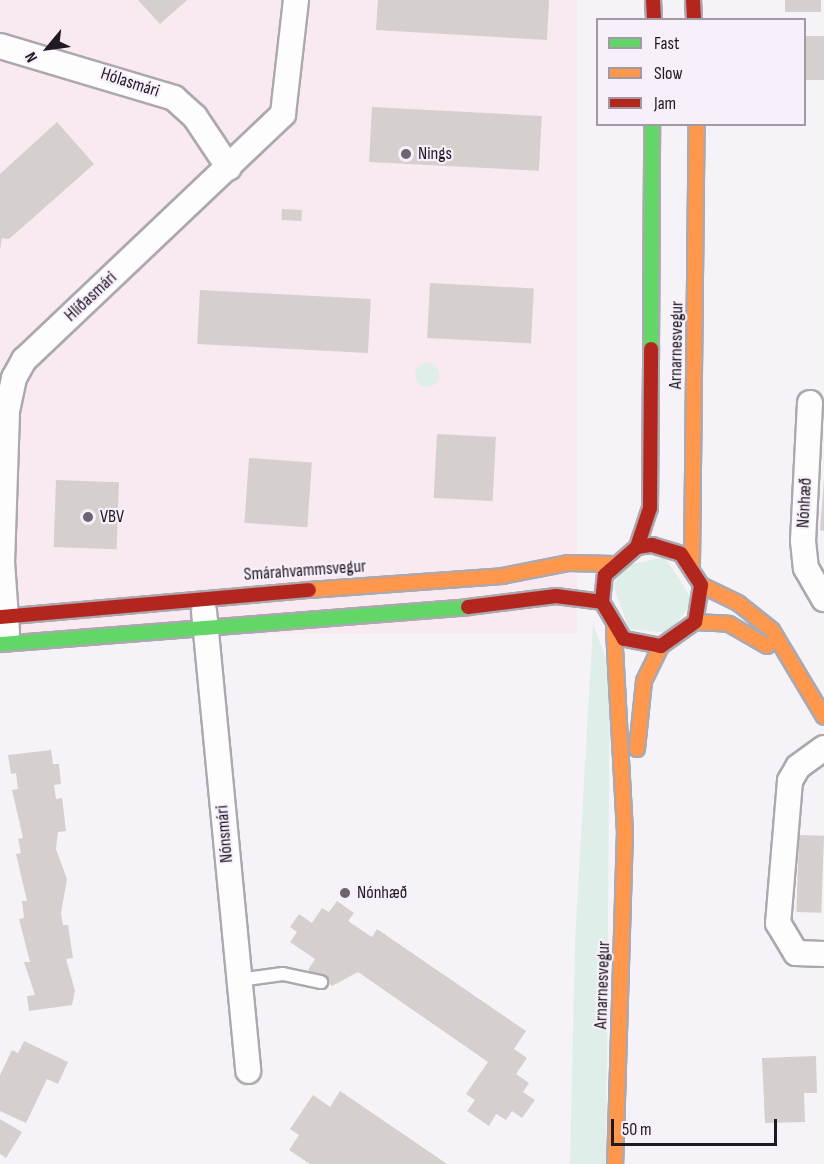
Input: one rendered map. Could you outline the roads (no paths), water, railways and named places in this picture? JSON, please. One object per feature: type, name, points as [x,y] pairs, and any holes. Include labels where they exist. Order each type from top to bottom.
[{"type":"main road","points":[[653,0],[654,18]]},
{"type":"main road","points":[[693,0],[694,18]]},
{"type":"main road","name":"Arnarnesvegur","points":[[637,547],[651,489],[652,126]]},
{"type":"main road","name":"Arnarnesvegur","points":[[697,126],[692,565],[701,585]]},
{"type":"main road","points":[[4,644],[205,625],[473,607],[556,596],[602,602],[612,564],[637,547],[667,548],[692,565]]},
{"type":"main road","name":"Smárahvammsvegur","points":[[2,617],[202,597],[502,576],[568,563],[612,564]]},
{"type":"main road","points":[[799,676],[745,632],[729,624],[695,622],[701,585],[759,618],[783,644],[824,717]]},
{"type":"main road","name":"Arnarnesvegur","points":[[602,602],[614,630],[624,807],[615,1164]]},
{"type":"main road","name":"Arnarnesvegur","points":[[624,807],[635,765],[644,681],[661,646],[695,622]]},
{"type":"main road","points":[[614,630],[636,644],[661,646]]},
{"type":"street","name":"Hlíðasmári","points":[[4,644],[2,617],[7,411],[24,360],[229,168],[283,114],[296,0]]},
{"type":"street","name":"Hólasmári","points":[[0,46],[174,98],[195,117],[229,168]]},
{"type":"street","name":"Nónhæð","points":[[810,403],[803,540],[806,568],[824,598]]},
{"type":"street","name":"Nónsmári","points":[[202,597],[248,1071]]},
{"type":"street","points":[[824,748],[791,778],[778,923],[796,953],[824,954]]},
{"type":"lane","points":[[239,980],[283,974],[321,982]]},
{"type":"place","name":"Nings","points":[[406,154]]},
{"type":"place","name":"VBV","points":[[88,517]]},
{"type":"place","name":"Nónhæð","points":[[345,893]]}]
